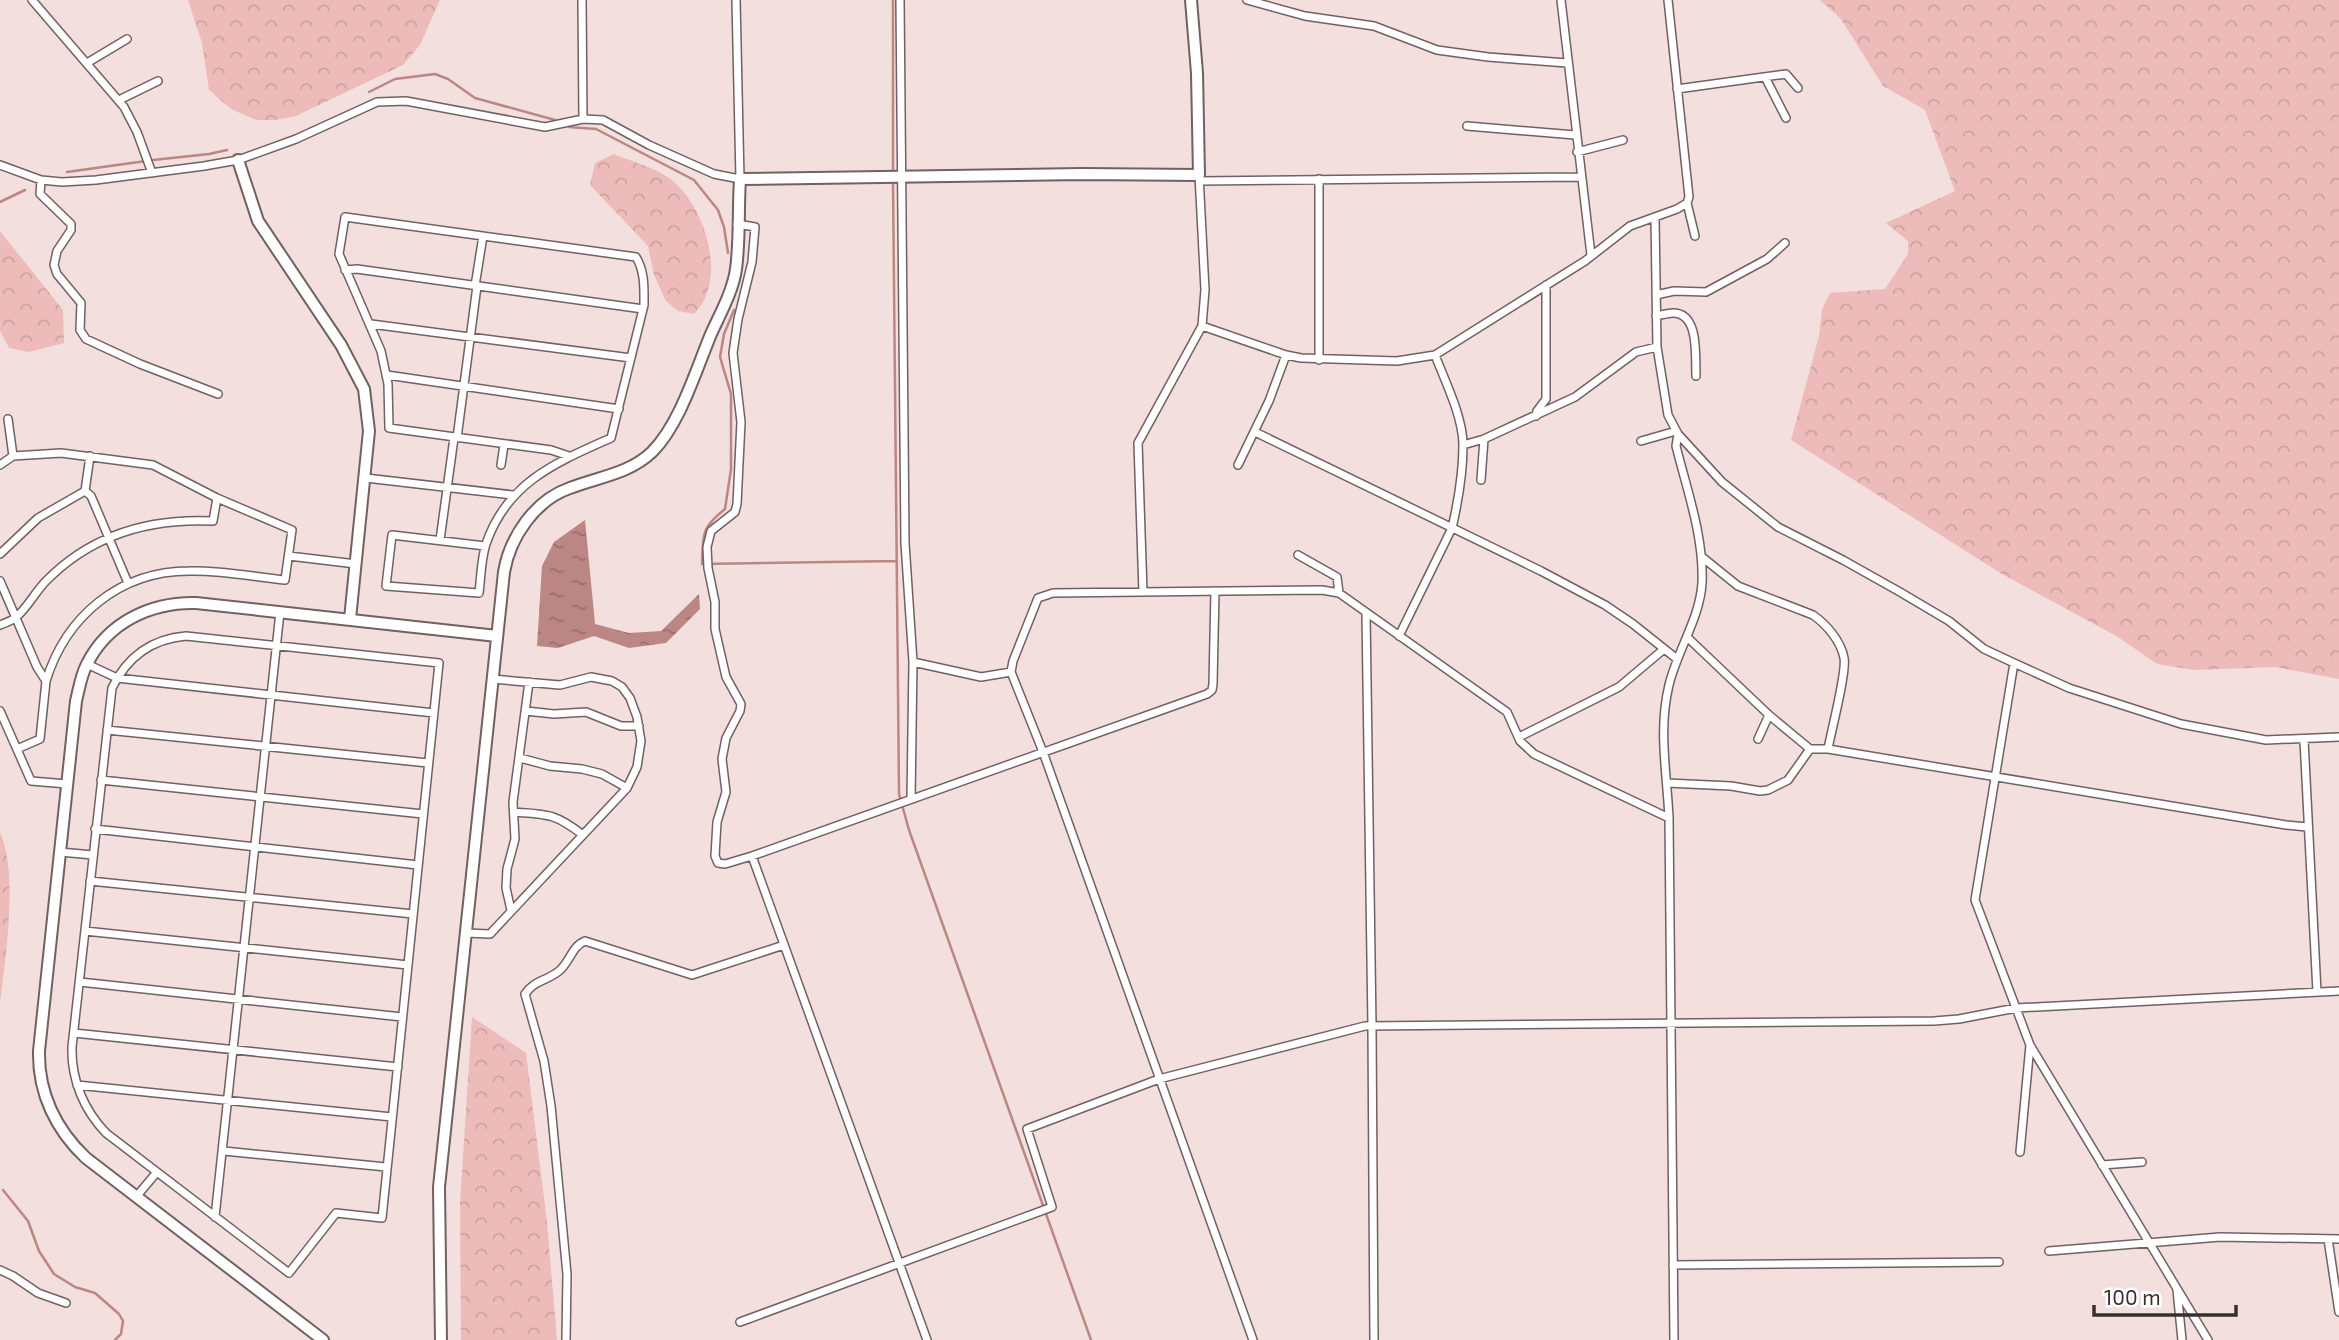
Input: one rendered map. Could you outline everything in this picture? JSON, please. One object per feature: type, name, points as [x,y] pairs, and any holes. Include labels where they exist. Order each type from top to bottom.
[{"type":"street","points":[[32,0],[119,100],[137,132],[152,173]]},
{"type":"street","points":[[583,0],[583,119]]},
{"type":"street","points":[[441,1340],[439,1187],[505,563],[514,540],[541,505],[566,489],[615,474],[641,460],[660,443],[680,407],[729,293],[736,271],[740,179],[736,0]]},
{"type":"street","points":[[901,0],[905,543],[913,662],[908,800]]},
{"type":"street","points":[[1143,592],[1138,443],[1202,326],[1205,290],[1197,74],[1191,0]]},
{"type":"street","points":[[1247,0],[1305,16],[1374,26],[1437,50],[1567,63]]},
{"type":"street","points":[[1561,0],[1591,255]]},
{"type":"street","points":[[1668,0],[1689,197],[1687,203],[1695,236]]},
{"type":"street","points":[[87,63],[127,39]]},
{"type":"street","points":[[1677,89],[1786,74],[1798,88]]},
{"type":"street","points":[[1765,77],[1786,118]]},
{"type":"street","points":[[119,100],[158,81]]},
{"type":"street","points":[[0,158],[0,165],[41,180],[78,182],[152,173],[238,160],[296,139],[377,102],[406,101],[545,127],[583,119],[603,120],[682,160],[727,178],[740,179],[1082,174],[1319,179],[1580,177]]},
{"type":"street","points":[[1467,127],[1576,135]]},
{"type":"street","points":[[1577,152],[1623,140]]},
{"type":"street","points":[[238,160],[258,221],[341,345],[364,389],[369,431],[366,478],[349,619]]},
{"type":"street","points":[[1319,179],[1319,360]]},
{"type":"street","points":[[41,180],[40,194],[71,224],[71,230],[57,251],[54,265],[57,274],[81,303],[80,330],[86,339],[140,364],[218,394]]},
{"type":"street","points":[[1202,326],[1286,355],[1319,360],[1397,361],[1435,355],[1591,255],[1630,226],[1687,203]]},
{"type":"street","points":[[485,546],[392,535],[386,586],[479,593],[485,546],[513,495],[538,474],[569,456],[611,438],[643,309],[645,283],[641,266],[636,257],[345,218],[339,254],[371,324],[387,375],[389,428],[551,450],[569,456]]},
{"type":"street","points":[[1655,218],[1657,347],[1668,415],[1677,432],[1721,482],[1777,527],[1900,592],[1948,621],[1984,649],[2069,688],[2181,724],[2266,740],[2339,737]]},
{"type":"street","points":[[737,224],[755,227],[752,262],[733,353],[741,422],[737,504],[732,516],[711,531],[707,556],[720,653],[728,683],[741,704],[726,738],[722,759],[726,792],[717,822],[715,856],[718,863],[725,864],[752,856],[1212,690],[1215,591]]},
{"type":"street","points":[[440,540],[464,387],[483,236]]},
{"type":"street","points":[[1656,295],[1674,291],[1706,292],[1767,259],[1785,243]]},
{"type":"street","points":[[345,270],[357,269],[643,309]]},
{"type":"street","points":[[1536,416],[1546,399],[1545,285]]},
{"type":"street","points":[[1656,316],[1673,313],[1685,317],[1689,322],[1694,338],[1696,376]]},
{"type":"street","points":[[371,324],[631,358]]},
{"type":"street","points":[[1463,445],[1484,439],[1575,397],[1636,352],[1657,347]]},
{"type":"street","points":[[1238,465],[1255,432],[1286,355]]},
{"type":"street","points":[[1399,636],[1452,528],[1463,445],[1454,409],[1435,355]]},
{"type":"street","points":[[387,375],[618,409]]},
{"type":"street","points":[[8,419],[13,456]]},
{"type":"street","points":[[1255,432],[1605,605],[1677,659]]},
{"type":"street","points":[[1641,441],[1677,432]]},
{"type":"street","points":[[1674,1340],[1669,818],[1662,743],[1664,709],[1677,659],[1687,637],[1701,591],[1702,557],[1676,446],[1677,432]]},
{"type":"street","points":[[1481,480],[1484,439]]},
{"type":"street","points":[[501,466],[504,445]]},
{"type":"street","points":[[0,465],[13,456],[61,453],[153,465],[218,498],[292,530],[285,580],[190,570],[152,575],[128,583],[96,602],[78,620],[59,648],[46,681],[40,739],[17,749]]},
{"type":"street","points":[[85,491],[90,456]]},
{"type":"street","points":[[366,478],[513,495]]},
{"type":"street","points":[[85,491],[91,496],[128,583]]},
{"type":"street","points":[[0,554],[38,518],[85,491]]},
{"type":"street","points":[[0,625],[16,618],[52,574],[84,550],[108,538],[158,523],[213,521],[218,498]]},
{"type":"street","points":[[1298,555],[1337,577],[1339,593]]},
{"type":"street","points":[[289,556],[356,564]]},
{"type":"street","points":[[1702,557],[1738,586],[1812,615],[1823,623],[1839,645],[1845,661],[1828,749]]},
{"type":"street","points":[[0,581],[37,667],[46,681]]},
{"type":"street","points":[[1253,1340],[1043,752],[1011,672],[1038,598],[1043,595],[1143,592],[1322,590],[1339,593],[1507,712],[1526,748],[1549,763],[1669,818]]},
{"type":"street","points":[[323,1340],[309,1336],[136,1197],[70,1142],[56,1121],[41,1081],[39,1051],[76,701],[87,664],[96,650],[124,622],[163,606],[196,603],[497,636]]},
{"type":"street","points":[[215,1217],[280,612]]},
{"type":"street","points":[[1366,613],[1374,1340]]},
{"type":"street","points":[[175,637],[276,645],[439,663],[382,1218],[336,1213],[289,1273],[95,1123],[77,1085],[72,1064],[112,688],[138,652],[163,640],[175,637]]},
{"type":"street","points":[[1687,637],[1769,715],[1810,749],[1828,749],[2307,827]]},
{"type":"street","points":[[1519,737],[1625,683],[1664,649]]},
{"type":"street","points":[[913,662],[981,677],[1011,672]]},
{"type":"street","points":[[2014,663],[1975,900],[2030,1045],[2208,1340]]},
{"type":"street","points":[[87,664],[117,678],[433,713]]},
{"type":"street","points":[[466,933],[490,934],[627,788],[634,777],[640,755],[639,726],[630,698],[622,687],[612,681],[591,677],[560,685],[492,679]]},
{"type":"street","points":[[511,910],[506,888],[507,869],[515,839],[513,802],[528,682]]},
{"type":"street","points":[[0,710],[31,781],[67,784]]},
{"type":"street","points":[[526,710],[554,714],[586,712],[621,726],[639,726]]},
{"type":"street","points":[[1758,739],[1769,715]]},
{"type":"street","points":[[107,730],[428,763]]},
{"type":"street","points":[[2304,740],[2317,992]]},
{"type":"street","points":[[1667,783],[1731,786],[1760,792],[1788,780],[1810,749]]},
{"type":"street","points":[[520,758],[550,766],[602,774],[627,788]]},
{"type":"street","points":[[101,780],[423,814]]},
{"type":"street","points":[[514,812],[549,814],[560,818],[583,835]]},
{"type":"street","points":[[95,830],[418,865]]},
{"type":"street","points":[[60,852],[93,855]]},
{"type":"street","points":[[752,856],[927,1340]]},
{"type":"street","points":[[90,881],[413,914]]},
{"type":"street","points":[[85,931],[408,965]]},
{"type":"street","points":[[566,1340],[568,1274],[551,1106],[544,1061],[525,994],[532,984],[561,970],[578,944],[585,941],[692,975],[784,945]]},
{"type":"street","points":[[80,982],[402,1017]]},
{"type":"street","points":[[740,1322],[1052,1208],[1027,1129],[1159,1079],[1365,1026],[1934,1021],[2016,1008],[2339,991]]},
{"type":"street","points":[[74,1033],[398,1067]]},
{"type":"street","points":[[2020,1152],[2030,1045]]},
{"type":"street","points":[[77,1085],[392,1117]]},
{"type":"street","points":[[224,1151],[386,1167]]},
{"type":"street","points":[[2102,1165],[2142,1163]]},
{"type":"street","points":[[136,1197],[157,1172]]},
{"type":"street","points":[[2049,1251],[2248,1237],[2339,1239]]},
{"type":"street","points":[[2329,1239],[2339,1312]]},
{"type":"street","points":[[1673,1265],[1999,1262]]},
{"type":"street","points":[[0,1270],[38,1293],[66,1304]]},
{"type":"street","points":[[2177,1289],[2182,1340]]},
{"type":"green space","points":[[188,0],[440,0],[420,45],[403,65],[296,116],[256,120],[231,109],[209,90],[202,43]]},
{"type":"green space","points":[[1820,0],[2339,0],[2339,679],[2275,667],[2194,670],[2157,664],[2118,637],[2002,574],[1791,440],[1819,336],[1822,309],[1830,293],[1885,289],[1908,254],[1908,241],[1886,223],[1955,191],[1925,110],[1883,86],[1841,19]]},
{"type":"green space","points":[[614,154],[664,174],[682,190],[702,223],[711,263],[710,282],[704,299],[694,314],[678,311],[666,301],[654,275],[648,246],[590,185],[595,163]]},
{"type":"green space","points":[[0,231],[63,310],[64,343],[29,352],[9,348],[0,331]]},
{"type":"green space","points":[[0,832],[6,850],[10,893],[0,1005]]},
{"type":"green space","points":[[472,1017],[526,1053],[547,1222],[557,1340],[461,1340],[460,1203]]},
{"type":"water","points":[[585,520],[595,624],[629,633],[661,631],[699,594],[700,609],[666,643],[629,648],[594,636],[558,648],[537,646],[542,566],[554,542]]},
{"type":"waterway","points":[[893,0],[893,175]]},
{"type":"waterway","points":[[369,92],[395,79],[435,74],[448,79],[475,98],[555,120]]},
{"type":"waterway","points":[[569,127],[596,129],[694,180],[718,210],[728,253]]},
{"type":"waterway","points":[[67,172],[227,150]]},
{"type":"waterway","points":[[893,182],[899,794],[909,830],[1091,1340]]},
{"type":"waterway","points":[[0,202],[25,190]]},
{"type":"waterway","points":[[734,310],[724,334],[720,357],[731,394],[731,469],[725,509],[711,521],[705,532],[702,564],[897,561]]},
{"type":"waterway","points":[[3,1190],[28,1221],[39,1251],[54,1274],[75,1287],[95,1293],[119,1314],[123,1321],[121,1334],[115,1340]]}]
